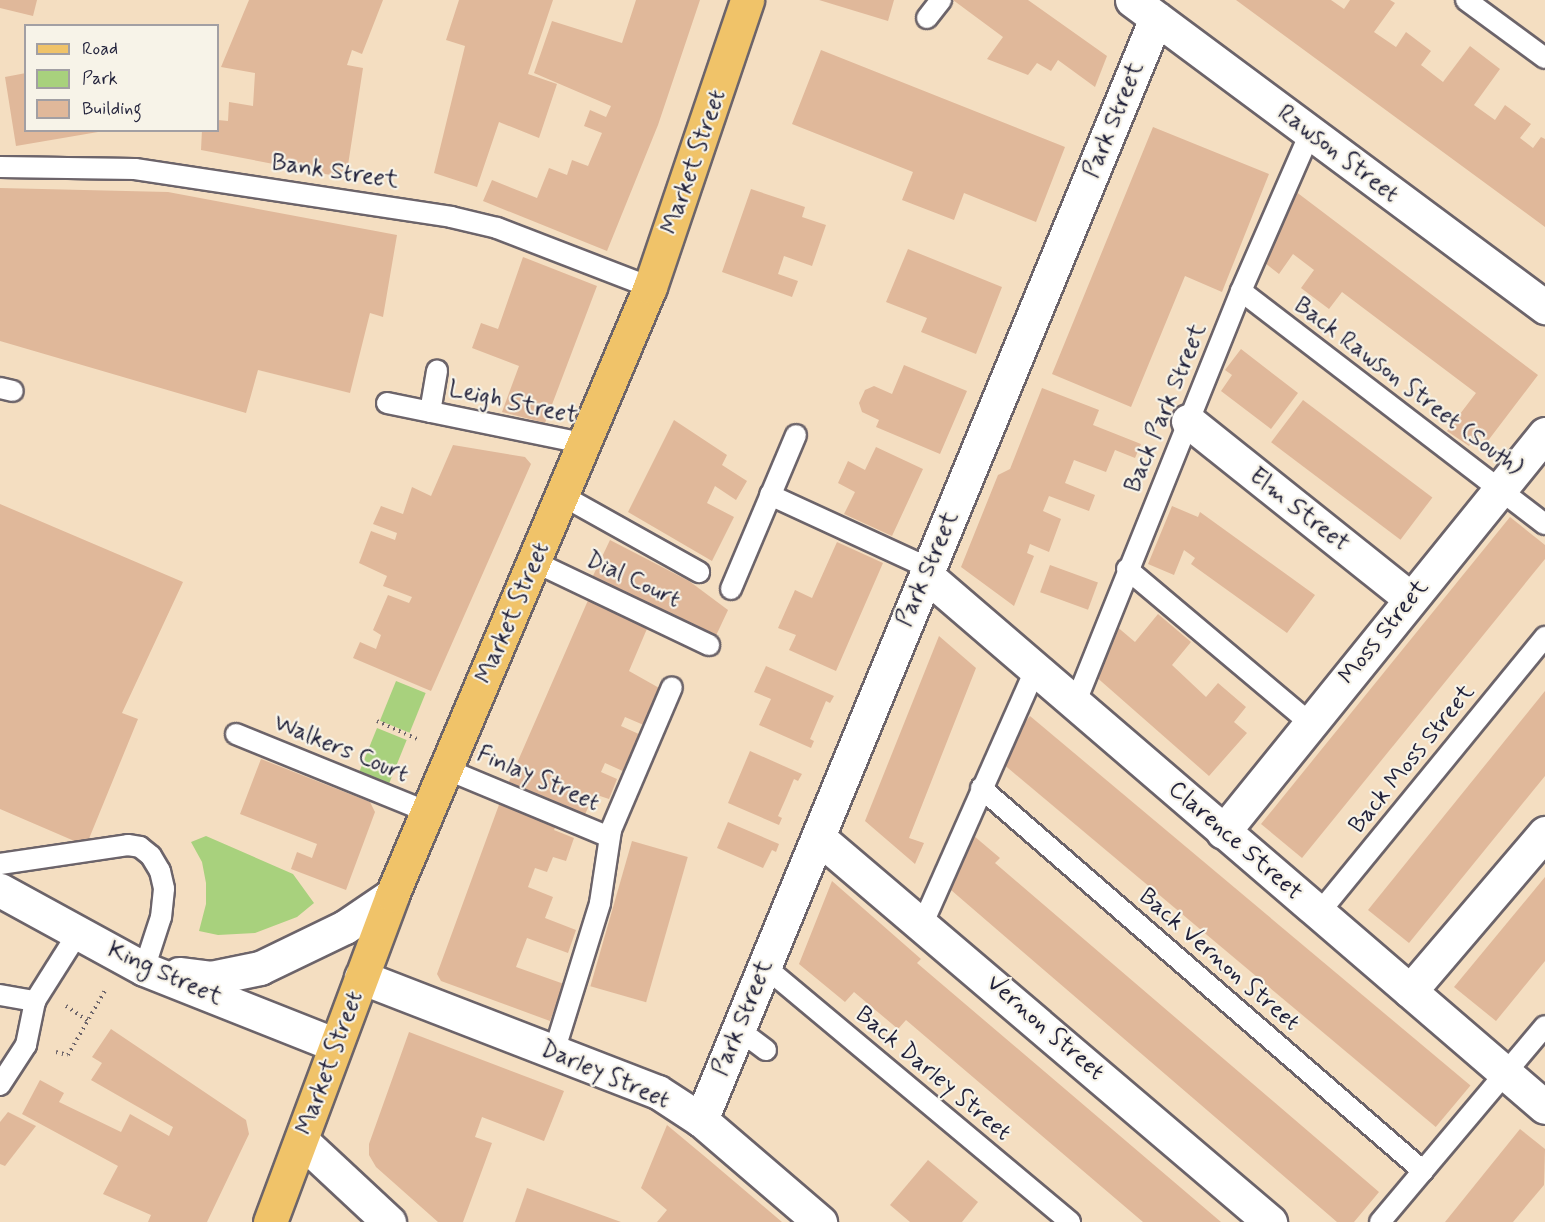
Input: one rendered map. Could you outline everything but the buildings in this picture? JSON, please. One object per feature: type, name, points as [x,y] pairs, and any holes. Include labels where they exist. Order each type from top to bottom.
[{"type":"main road","name":"Market Street","points":[[270,1222],[392,895],[586,444],[650,287],[747,0]]},
{"type":"street","name":"Rawson Street","points":[[1148,8],[1310,133],[1545,307]]},
{"type":"street","name":"Park Street","points":[[701,1120],[927,572],[1148,8]]},
{"type":"street","name":"Elm Street","points":[[1188,422],[1411,599]]},
{"type":"street","name":"Moss Street","points":[[1223,832],[1545,434]]},
{"type":"street","name":"Clarence Street","points":[[927,572],[1035,670],[1545,1107]]},
{"type":"street","points":[[1410,991],[1545,833]]},
{"type":"street","name":"Vernon Street","points":[[818,837],[923,923],[1270,1222]]},
{"type":"street","name":"King Street","points":[[0,890],[133,964],[336,1045]]},
{"type":"street","points":[[133,964],[211,978],[260,968],[345,927],[392,895]]},
{"type":"street","name":"Darley Street","points":[[361,977],[658,1092],[701,1120],[820,1222]]},
{"type":"street","points":[[302,1141],[389,1222]]},
{"type":"lane","points":[[927,18],[941,0]]},
{"type":"lane","points":[[1466,0],[1545,58]]},
{"type":"lane","name":"Back Park Street","points":[[1075,704],[1127,569],[1241,291],[1310,133]]},
{"type":"lane","name":"Bank Street","points":[[0,167],[135,169],[429,213],[496,228],[650,287]]},
{"type":"lane","name":"Back Rawson Street (South)","points":[[1241,291],[1545,524]]},
{"type":"lane","name":"Leigh Street","points":[[430,412],[436,371]]},
{"type":"lane","name":"Leigh Street","points":[[387,403],[586,444]]},
{"type":"lane","points":[[731,589],[795,435]]},
{"type":"lane","points":[[770,495],[927,572]]},
{"type":"lane","points":[[563,496],[699,572]]},
{"type":"lane","name":"Dial Court","points":[[535,562],[709,645]]},
{"type":"lane","points":[[1127,569],[1310,723]]},
{"type":"lane","name":"Back Moss Street","points":[[1319,913],[1545,637]]},
{"type":"lane","points":[[923,923],[1035,670]]},
{"type":"lane","points":[[554,1052],[600,903],[609,837],[672,687]]},
{"type":"lane","name":"Walkers Court","points":[[236,734],[428,812]]},
{"type":"lane","name":"Finlay Street","points":[[446,769],[609,837]]},
{"type":"lane","name":"Back Vernon Street","points":[[981,788],[1423,1171]]},
{"type":"lane","points":[[0,864],[128,845],[140,847],[151,856],[160,871],[165,889],[161,917],[133,964]]},
{"type":"lane","points":[[0,1085],[26,1045],[35,1001],[78,933]]},
{"type":"lane","name":"Back Darley Street","points":[[764,966],[1070,1222]]},
{"type":"lane","points":[[0,995],[35,1001]]},
{"type":"lane","points":[[1380,1222],[1545,1026]]},
{"type":"lane","points":[[738,1029],[766,1050]]},
{"type":"path","points":[[377,721],[411,736]]},
{"type":"path","points":[[26,1045],[68,1055],[133,964]]},
{"type":"green space","points":[[396,681],[426,693],[410,733],[380,721]]},
{"type":"green space","points":[[377,728],[407,740],[388,785],[359,773]]},
{"type":"green space","points":[[206,836],[293,874],[314,903],[297,917],[255,933],[218,935],[199,931],[206,904],[206,883],[202,862],[191,842]]}]
